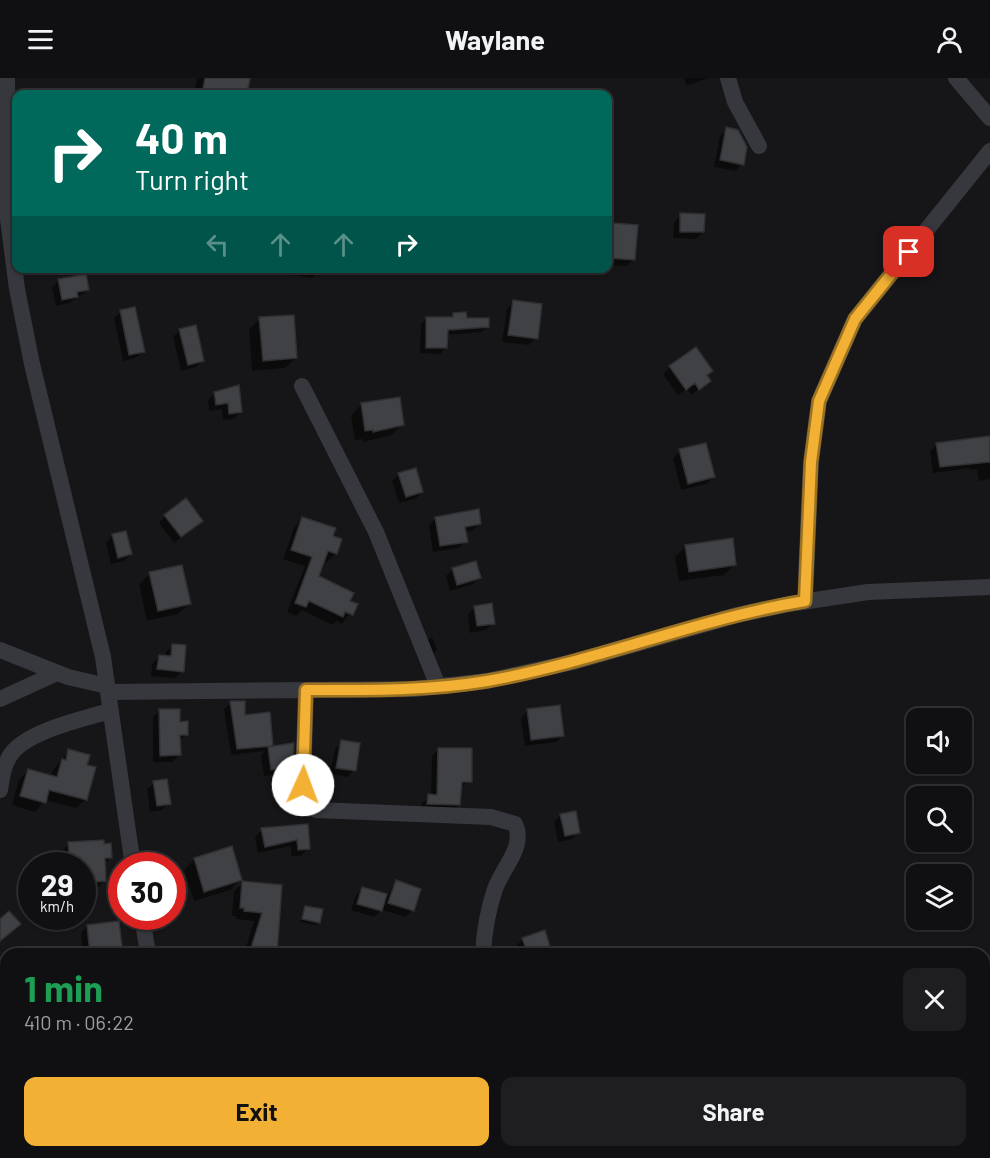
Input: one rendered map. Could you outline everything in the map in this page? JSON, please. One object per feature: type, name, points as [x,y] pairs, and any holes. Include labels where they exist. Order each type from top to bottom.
[{"type":"street","points":[[7,78],[12,152],[12,209]]},
{"type":"street","points":[[728,78],[735,102],[759,146]]},
{"type":"street","points":[[956,78],[990,118]]},
{"type":"street","points":[[805,601],[811,462],[819,401],[855,319],[990,151]]},
{"type":"street","points":[[16,273],[30,353],[103,657],[131,852]]},
{"type":"street","points":[[302,386],[376,532],[438,686]]},
{"type":"street","points":[[0,650],[57,673],[107,689],[306,690],[438,686],[487,681],[573,662],[736,615],[805,601],[868,592],[990,587]]},
{"type":"street","points":[[0,699],[57,673]]},
{"type":"street","points":[[306,690],[303,785],[308,805],[316,810],[491,818],[515,824],[519,833],[518,843],[495,888],[484,933],[483,948]]},
{"type":"street","points":[[0,790],[2,771],[12,753],[29,740],[62,726],[110,711]]},
{"type":"street","points":[[144,930],[147,948]]},
{"type":"building","points":[[205,78],[250,78],[248,90],[203,90]]},
{"type":"building","points":[[726,127],[738,130],[747,147],[744,165],[720,160]]},
{"type":"building","points":[[680,213],[705,214],[704,232],[680,232]]},
{"type":"building","points":[[612,223],[638,225],[635,260],[612,258]]},
{"type":"building","points":[[86,274],[89,290],[77,292],[78,297],[62,300],[58,279]]},
{"type":"building","points":[[513,300],[542,304],[538,339],[508,335]]},
{"type":"building","points":[[135,307],[145,352],[129,355],[120,310]]},
{"type":"building","points":[[466,312],[467,318],[489,318],[489,327],[448,330],[447,348],[426,348],[426,317],[453,317],[453,313]]},
{"type":"building","points":[[294,315],[297,358],[263,361],[259,317]]},
{"type":"building","points":[[196,325],[204,361],[188,365],[179,329]]},
{"type":"building","points":[[696,347],[713,371],[707,375],[711,381],[699,390],[695,383],[686,390],[669,366]]},
{"type":"building","points":[[239,385],[242,412],[229,414],[228,403],[216,405],[214,392]]},
{"type":"building","points":[[400,397],[404,425],[373,432],[373,430],[365,431],[361,403]]},
{"type":"building","points":[[990,436],[990,462],[940,467],[936,443]]},
{"type":"building","points":[[706,443],[715,477],[688,484],[679,449]]},
{"type":"building","points":[[416,468],[423,492],[406,497],[398,473]]},
{"type":"building","points":[[186,498],[203,521],[181,537],[164,515]]},
{"type":"building","points":[[479,509],[481,524],[465,527],[468,542],[440,546],[435,517]]},
{"type":"building","points":[[302,517],[336,528],[333,536],[342,539],[337,554],[328,551],[319,576],[354,593],[350,601],[358,604],[353,615],[345,612],[343,617],[309,601],[306,607],[295,603],[312,557],[291,550]]},
{"type":"building","points":[[126,531],[132,554],[118,558],[112,534]]},
{"type":"building","points":[[733,538],[736,565],[689,572],[685,545]]},
{"type":"building","points":[[476,561],[481,578],[457,585],[452,568]]},
{"type":"building","points":[[182,565],[191,604],[158,611],[149,572]]},
{"type":"building","points":[[492,603],[495,624],[477,626],[474,606]]},
{"type":"building","points":[[172,644],[186,645],[184,672],[157,669],[159,655],[171,656]]},
{"type":"building","points":[[230,701],[245,701],[245,715],[270,712],[273,746],[237,749]]},
{"type":"building","points":[[560,705],[564,736],[531,740],[527,709]]},
{"type":"building","points":[[159,709],[180,709],[180,722],[188,721],[188,735],[180,735],[181,755],[160,756]]},
{"type":"building","points":[[341,740],[360,743],[356,771],[336,768]]},
{"type":"building","points":[[294,743],[292,785],[296,800],[287,801],[283,768],[271,770],[268,747]]},
{"type":"building","points":[[438,748],[472,748],[472,782],[462,782],[460,805],[427,804],[428,794],[437,795]]},
{"type":"building","points":[[68,749],[90,755],[87,765],[96,767],[87,800],[49,790],[46,803],[20,796],[28,769],[57,777],[62,759],[66,760]]},
{"type":"building","points":[[167,779],[171,804],[157,806],[153,781]]},
{"type":"building","points":[[576,811],[580,833],[565,836],[560,814]]},
{"type":"building","points":[[308,824],[310,849],[298,850],[297,840],[265,847],[261,828]]},
{"type":"building","points":[[104,840],[104,844],[111,843],[112,852],[108,852],[108,858],[105,858],[106,881],[96,882],[96,852],[69,852],[68,842]]},
{"type":"building","points":[[232,846],[242,880],[204,892],[194,858]]},
{"type":"building","points":[[396,880],[421,889],[414,911],[388,903]]},
{"type":"building","points":[[242,881],[282,885],[277,948],[251,948],[262,913],[244,911],[244,908],[240,908]]},
{"type":"building","points":[[362,887],[387,894],[382,911],[357,904]]},
{"type":"building","points":[[305,906],[323,909],[320,923],[302,919]]},
{"type":"building","points":[[9,911],[18,921],[18,926],[0,941],[0,919]]},
{"type":"building","points":[[108,922],[108,930],[120,930],[122,948],[89,948],[88,930],[96,930],[96,924]]},
{"type":"building","points":[[545,930],[550,947],[526,948],[522,938]]},
{"type":"route","points":[[303,785],[306,690],[414,689],[487,681],[573,662],[736,615],[805,601],[811,462],[819,401],[855,319],[909,252]]}]
